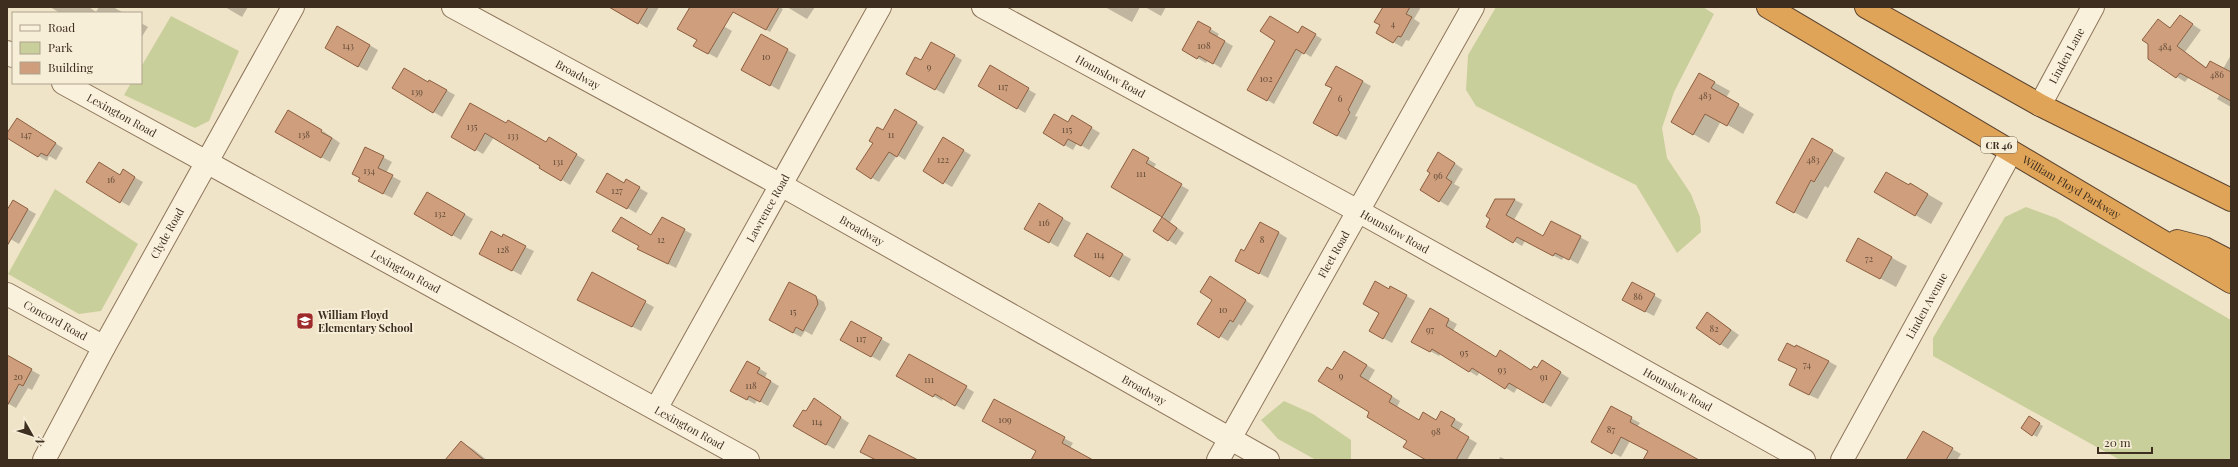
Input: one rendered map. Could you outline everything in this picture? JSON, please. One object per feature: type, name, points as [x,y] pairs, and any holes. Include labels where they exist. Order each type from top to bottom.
[{"type":"highway","name":"William Floyd Parkway","points":[[1768,7],[2231,282]]},
{"type":"highway","points":[[1866,7],[2040,105],[2231,200]]},
{"type":"highway","points":[[2142,230],[2204,248],[2231,262]]},
{"type":"street","name":"Clyde Road","points":[[44,460],[104,347],[294,7]]},
{"type":"street","name":"Broadway","points":[[453,7],[781,185],[1268,460]]},
{"type":"street","name":"Lawrence Road","points":[[656,409],[880,7]]},
{"type":"street","name":"Hounslow Road","points":[[983,7],[1358,210],[1804,460]]},
{"type":"street","name":"Fleet Road","points":[[1218,460],[1473,7]]},
{"type":"street","name":"Linden Lane","points":[[2040,105],[2093,7]]},
{"type":"street","name":"Lexington Road","points":[[65,84],[748,460]]},
{"type":"street","name":"Linden Avenue","points":[[1842,460],[2011,152]]},
{"type":"street","name":"Concord Road","points":[[7,294],[104,347]]},
{"type":"green space","points":[[1496,7],[1703,7],[1714,14],[1674,92],[1662,128],[1667,158],[1691,194],[1700,217],[1701,232],[1677,253],[1636,185],[1476,106],[1466,90],[1468,55]]},
{"type":"green space","points":[[171,16],[239,51],[209,121],[195,128],[124,95],[130,84],[142,84],[142,65]]},
{"type":"green space","points":[[55,189],[138,244],[101,311],[79,314],[8,274]]},
{"type":"green space","points":[[2026,207],[2056,218],[2231,320],[2231,460],[2120,460],[1933,356],[1933,338],[2005,217]]},
{"type":"green space","points":[[1284,401],[1313,414],[1351,440],[1351,460],[1316,460],[1278,439],[1261,420]]},
{"type":"building","points":[[609,7],[648,7],[638,24]]},
{"type":"building","points":[[690,7],[779,7],[766,30],[733,12],[708,54],[693,46],[697,40],[677,29]]},
{"type":"building","points":[[1383,7],[1410,7],[1406,14],[1412,17],[1401,37],[1398,36],[1393,43],[1376,33],[1380,25],[1374,22]]},
{"type":"building","points":[[2180,15],[2193,24],[2177,46],[2206,68],[2210,61],[2231,72],[2231,101],[2180,73],[2176,78],[2148,59],[2148,44],[2142,40],[2158,19],[2170,28]]},
{"type":"building","points":[[1270,16],[1298,33],[1302,26],[1316,34],[1304,54],[1296,49],[1267,101],[1247,90],[1275,41],[1260,31]]},
{"type":"building","points":[[1198,21],[1211,28],[1209,32],[1225,41],[1213,64],[1199,56],[1197,59],[1182,50]]},
{"type":"building","points":[[337,26],[370,45],[358,67],[325,48]]},
{"type":"building","points":[[761,34],[788,49],[770,86],[741,70]]},
{"type":"building","points":[[931,42],[955,55],[935,90],[906,74],[915,57],[921,60]]},
{"type":"building","points":[[990,65],[1029,88],[1017,109],[978,86]]},
{"type":"building","points":[[1336,66],[1363,81],[1348,110],[1350,112],[1337,136],[1313,123],[1332,88],[1325,85]]},
{"type":"building","points":[[404,68],[428,82],[429,80],[447,90],[433,113],[392,88]]},
{"type":"building","points":[[1699,73],[1715,82],[1711,88],[1739,104],[1727,126],[1705,114],[1693,135],[1671,122]]},
{"type":"building","points":[[470,103],[506,123],[508,120],[546,142],[549,137],[577,154],[561,181],[539,168],[540,166],[485,133],[475,151],[451,137]]},
{"type":"building","points":[[895,109],[917,122],[897,157],[889,152],[871,179],[856,169],[873,143],[869,141],[877,127],[883,130]]},
{"type":"building","points":[[288,110],[322,130],[321,132],[332,138],[321,158],[275,132]]},
{"type":"building","points":[[1054,114],[1068,122],[1072,115],[1092,127],[1081,146],[1068,139],[1064,146],[1043,133]]},
{"type":"building","points":[[17,118],[56,143],[47,156],[41,153],[38,157],[7,138],[7,133]]},
{"type":"building","points":[[943,137],[964,150],[943,184],[923,171]]},
{"type":"building","points":[[1812,138],[1833,150],[1814,182],[1811,180],[1794,213],[1776,203]]},
{"type":"building","points":[[365,147],[384,156],[378,168],[393,175],[383,194],[358,181],[360,178],[352,174]]},
{"type":"building","points":[[1133,149],[1149,158],[1146,163],[1182,184],[1162,217],[1111,187]]},
{"type":"building","points":[[1438,152],[1455,163],[1446,178],[1452,182],[1439,202],[1420,190],[1430,173],[1427,171]]},
{"type":"building","points":[[99,162],[120,175],[123,169],[135,177],[120,203],[86,182]]},
{"type":"building","points":[[1886,172],[1909,185],[1910,183],[1928,194],[1915,216],[1874,192]]},
{"type":"building","points":[[607,173],[624,183],[626,179],[640,187],[627,209],[596,192]]},
{"type":"building","points":[[427,192],[465,214],[452,236],[414,214]]},
{"type":"building","points":[[1495,199],[1515,199],[1506,215],[1543,236],[1551,221],[1581,236],[1569,260],[1555,253],[1553,256],[1517,237],[1513,243],[1486,227],[1490,219],[1486,216]]},
{"type":"building","points":[[13,200],[28,209],[7,246],[7,210]]},
{"type":"building","points":[[1039,203],[1063,218],[1049,243],[1024,229]]},
{"type":"building","points":[[621,217],[651,235],[662,217],[685,229],[668,264],[637,249],[639,246],[612,231]]},
{"type":"building","points":[[1162,217],[1177,228],[1168,241],[1153,231]]},
{"type":"building","points":[[1260,222],[1279,232],[1259,274],[1235,261],[1241,249],[1244,251]]},
{"type":"building","points":[[491,231],[502,237],[503,234],[526,246],[512,271],[479,254]]},
{"type":"building","points":[[1087,233],[1123,254],[1110,277],[1074,256]]},
{"type":"building","points":[[1858,238],[1892,257],[1880,279],[1846,261]]},
{"type":"building","points":[[592,272],[646,301],[632,327],[577,300]]},
{"type":"building","points":[[1210,276],[1246,300],[1233,322],[1230,320],[1219,338],[1197,324],[1212,300],[1200,292]]},
{"type":"building","points":[[1375,281],[1389,289],[1390,286],[1407,295],[1383,339],[1369,331],[1379,313],[1363,304]]},
{"type":"building","points":[[789,282],[816,296],[818,304],[803,331],[796,327],[793,333],[769,320]]},
{"type":"building","points":[[1632,282],[1655,294],[1645,312],[1622,300]]},
{"type":"building","points":[[1430,308],[1449,319],[1446,326],[1496,357],[1500,350],[1531,370],[1534,366],[1537,368],[1542,360],[1561,372],[1543,403],[1509,383],[1505,389],[1472,368],[1469,372],[1432,349],[1430,352],[1411,342]]},
{"type":"building","points":[[1707,312],[1731,330],[1720,345],[1696,328]]},
{"type":"building","points":[[851,321],[882,338],[871,357],[840,340]]},
{"type":"building","points":[[1787,343],[1795,347],[1796,345],[1829,361],[1809,395],[1789,385],[1797,369],[1778,360]]},
{"type":"building","points":[[1344,351],[1367,365],[1360,376],[1392,396],[1389,402],[1419,420],[1423,412],[1436,420],[1441,411],[1455,419],[1451,426],[1469,437],[1456,460],[1426,460],[1403,447],[1407,441],[1367,417],[1369,412],[1318,381],[1327,367],[1332,370]]},
{"type":"building","points":[[909,354],[967,386],[955,406],[935,394],[933,397],[896,376]]},
{"type":"building","points":[[7,355],[32,369],[23,386],[19,384],[7,406]]},
{"type":"building","points":[[747,361],[760,368],[757,373],[771,381],[760,402],[749,396],[747,400],[730,391]]},
{"type":"building","points":[[814,398],[841,417],[826,445],[793,426],[803,410],[806,411]]},
{"type":"building","points":[[994,399],[1065,437],[1062,443],[1093,460],[1031,460],[1036,451],[982,421]]},
{"type":"building","points":[[1611,406],[1632,417],[1630,422],[1699,460],[1643,460],[1648,451],[1621,437],[1612,454],[1591,442]]},
{"type":"building","points":[[2029,416],[2040,423],[2032,436],[2021,428]]},
{"type":"building","points":[[1923,431],[1953,448],[1946,460],[1906,460]]},
{"type":"building","points":[[869,435],[918,460],[876,460],[860,452]]},
{"type":"building","points":[[461,441],[484,460],[445,460]]},
{"type":"place","name":"William Floyd Elementary School","points":[[305,321]]}]
